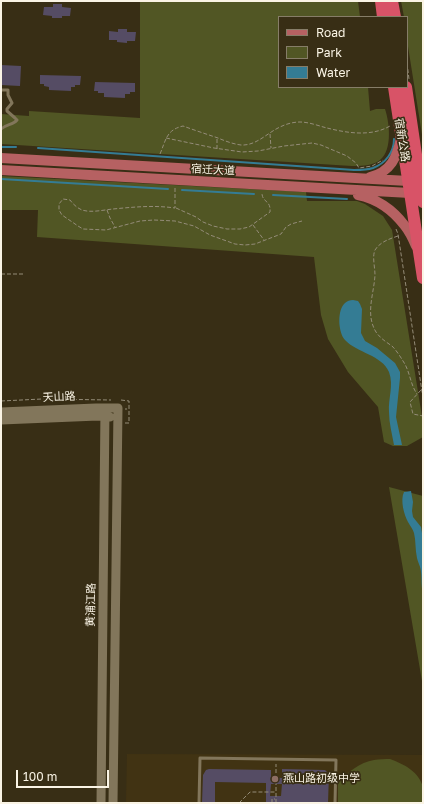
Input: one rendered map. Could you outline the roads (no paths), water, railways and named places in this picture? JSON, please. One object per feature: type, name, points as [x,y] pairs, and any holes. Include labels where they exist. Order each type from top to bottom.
[{"type":"highway","points":[[381,1],[383,16]]},
{"type":"highway","points":[[392,1],[394,16]]},
{"type":"highway","name":"宿新公路","points":[[394,88],[418,189],[419,251],[423,278]]},
{"type":"highway","name":"宿新公路","points":[[406,88],[407,137]]},
{"type":"main road","points":[[360,179],[377,175],[390,166],[399,148],[407,137],[423,159]]},
{"type":"main road","name":"宿迁大道","points":[[1,158],[360,179],[418,189]]},
{"type":"main road","name":"宿迁大道","points":[[1,170],[321,188],[418,189]]},
{"type":"main road","points":[[321,188],[370,198],[385,206],[406,227],[419,251]]},
{"type":"street","name":"天山路","points":[[1,412],[118,413],[113,803]]},
{"type":"street","name":"天山路","points":[[1,420],[105,412]]},
{"type":"street","name":"黄浦江路","points":[[101,803],[105,412]]},
{"type":"lane","points":[[1,90],[8,90],[8,95],[12,103],[7,111],[16,118],[16,122],[5,125],[1,129]]},
{"type":"lane","points":[[199,803],[200,758],[336,760],[335,803]]},
{"type":"water","points":[[353,300],[358,301],[362,309],[361,333],[365,341],[377,348],[395,363],[400,372],[396,417],[402,445],[394,445],[389,416],[391,382],[386,366],[350,344],[345,340],[341,332],[339,321],[342,306],[346,302]]},
{"type":"water","points":[[411,491],[413,517],[421,527],[422,533],[423,594],[421,570],[416,555],[414,533],[405,515],[402,503],[404,492]]},
{"type":"waterway","points":[[38,148],[366,170],[378,166],[385,160],[391,153],[394,139]]},
{"type":"waterway","points":[[1,147],[16,147]]},
{"type":"waterway","points":[[1,179],[168,189]]},
{"type":"waterway","points":[[182,190],[254,194]]},
{"type":"waterway","points":[[273,195],[347,199]]},
{"type":"place","name":"燕山路初级中学","points":[[275,779]]}]
